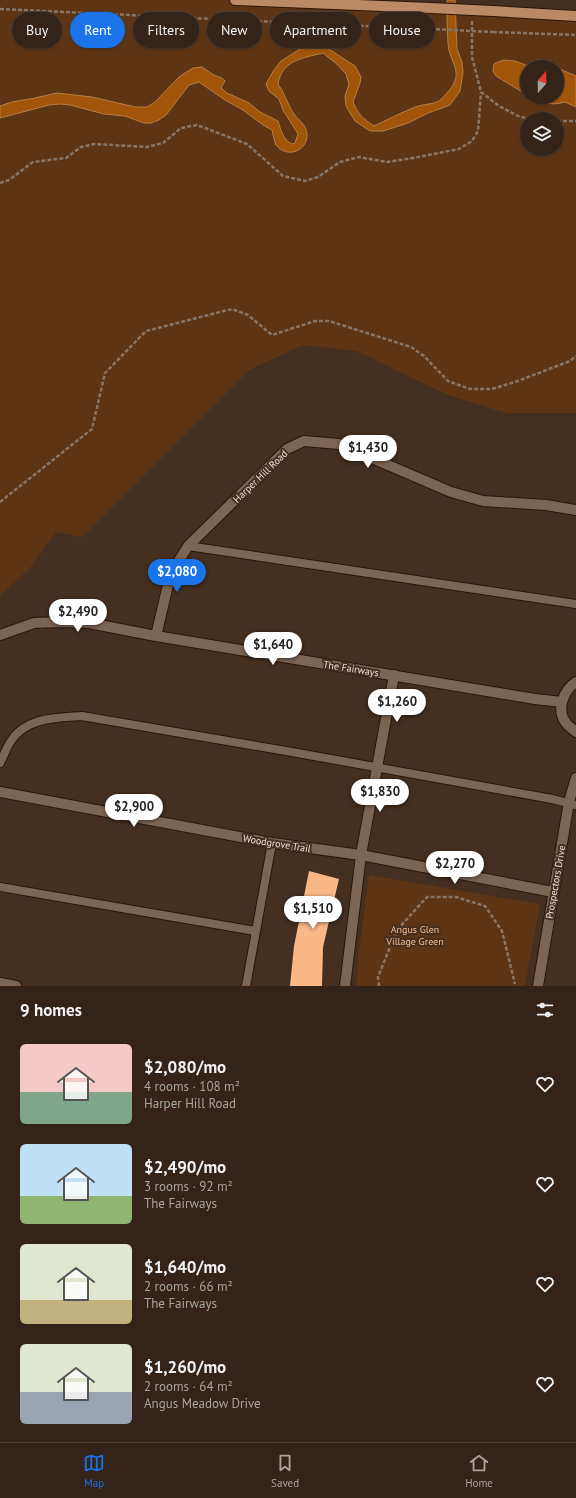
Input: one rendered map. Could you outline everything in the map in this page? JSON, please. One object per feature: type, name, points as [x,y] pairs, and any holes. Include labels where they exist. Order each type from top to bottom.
[{"type":"main road","points":[[236,0],[576,16]]},
{"type":"street","name":"Harper Hill Road","points":[[156,636],[168,585],[177,564],[188,546],[287,449],[304,441],[339,444],[451,492],[483,501],[546,505],[576,510]]},
{"type":"street","name":"The Fairways","points":[[0,635],[34,623],[89,623],[156,636],[535,699],[562,702]]},
{"type":"street","points":[[345,986],[361,855],[394,675]]},
{"type":"street","points":[[576,682],[566,691],[562,702],[561,711],[566,723],[576,732]]},
{"type":"street","name":"Prospectors Drive","points":[[538,986],[553,892],[576,778]]},
{"type":"street","name":"Woodgrove Trail","points":[[0,792],[272,843],[361,855],[553,892]]},
{"type":"street","points":[[0,983],[16,986]]},
{"type":"lane","points":[[188,546],[576,604]]},
{"type":"lane","points":[[0,763],[11,740],[28,724],[52,718],[82,716],[378,767],[572,803]]},
{"type":"lane","points":[[246,986],[272,843]]},
{"type":"lane","points":[[0,887],[255,931]]},
{"type":"path","points":[[0,9],[576,35]]},
{"type":"path","points":[[0,183],[9,180],[33,162],[66,158],[81,147],[94,144],[147,148],[163,143],[181,128],[197,125],[247,144],[283,176],[305,181],[318,177],[340,162],[359,157],[387,162],[459,149],[472,141],[478,131],[481,92],[472,57],[472,15]]},
{"type":"path","points":[[481,92],[499,106],[520,116]]},
{"type":"path","points":[[564,121],[576,121]]},
{"type":"path","points":[[0,502],[92,429],[105,373],[146,330],[232,309],[248,315],[272,335],[315,321],[329,320],[410,347],[424,356],[448,381],[470,389],[492,389],[518,381],[570,361],[576,356]]},
{"type":"path","points":[[379,986],[378,978],[397,930],[427,897],[456,896],[485,906],[502,931],[515,984]]},
{"type":"green space","points":[[0,0],[380,0],[576,12],[576,413],[506,413],[448,395],[356,351],[303,345],[249,370],[82,537],[56,532],[30,568],[0,596]]},
{"type":"green space","name":"Angus Glen Village Green","points":[[369,875],[540,904],[525,986],[357,986],[358,958]]},
{"type":"shaded area","points":[[447,0],[455,0],[457,49],[462,62],[463,72],[460,91],[450,105],[428,113],[408,123],[383,131],[370,131],[355,121],[346,106],[345,96],[349,84],[346,74],[338,65],[323,53],[294,61],[289,65],[280,76],[278,84],[294,114],[305,128],[307,134],[304,145],[301,149],[296,151],[286,152],[281,149],[276,145],[272,130],[199,82],[189,85],[166,115],[151,123],[144,123],[125,116],[104,114],[70,105],[60,104],[49,105],[0,118],[0,106],[12,102],[57,93],[92,97],[135,107],[147,107],[155,102],[179,77],[193,68],[202,67],[225,81],[221,88],[227,93],[249,103],[260,112],[278,121],[284,137],[292,144],[295,143],[298,134],[283,110],[279,99],[269,91],[266,84],[281,61],[300,49],[327,48],[355,66],[361,77],[353,102],[361,116],[374,126],[398,114],[422,105],[434,103],[442,99],[452,86],[456,74],[449,50]]},
{"type":"shaded area","points":[[503,60],[520,63],[520,91],[496,76],[493,71],[494,64]]},
{"type":"shaded area","points":[[564,71],[576,76],[576,107],[565,102]]},
{"type":"building","points":[[309,871],[339,879],[323,947],[322,986],[290,986],[294,946]]}]
